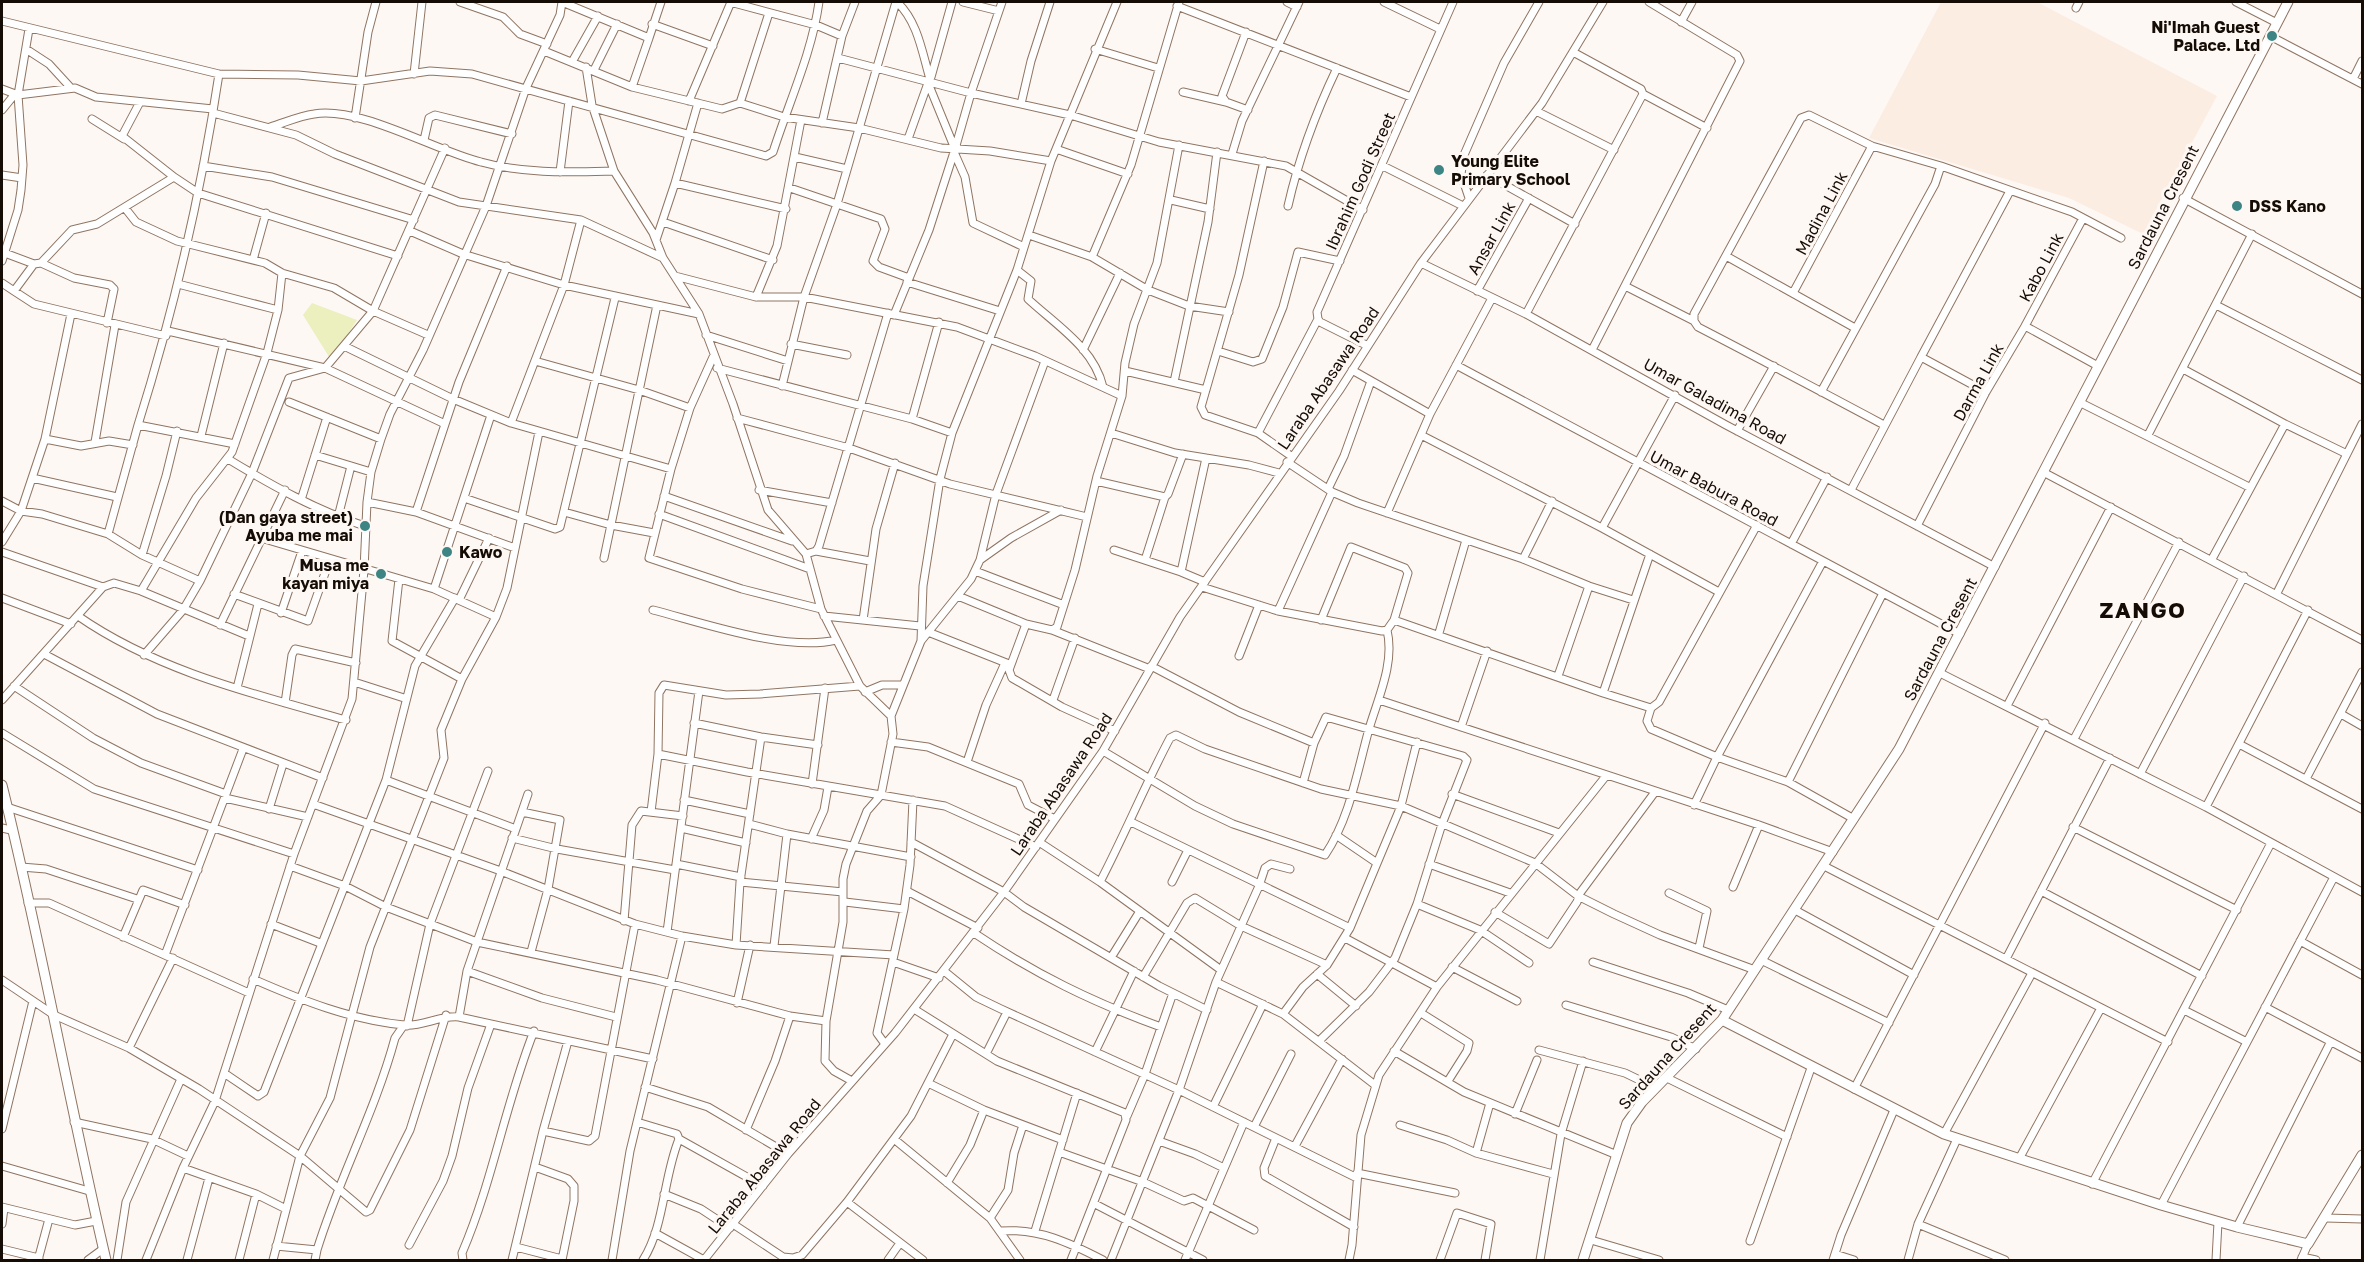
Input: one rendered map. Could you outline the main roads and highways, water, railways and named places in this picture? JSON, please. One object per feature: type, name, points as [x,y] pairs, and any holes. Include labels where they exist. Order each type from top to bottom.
[{"type":"place","name":"Ni'Imah Guest Palace. Ltd","points":[[2272,36]]},
{"type":"place","name":"Young Elite Primary School","points":[[1439,170]]},
{"type":"place","name":"DSS Kano","points":[[2237,206]]},
{"type":"place","name":"(Dan gaya street) Ayuba me mai","points":[[365,526]]},
{"type":"place","name":"Kawo","points":[[447,552]]},
{"type":"place","name":"Musa me kayan miya","points":[[381,574]]},
{"type":"district","name":"ZANGO","points":[[2143,609]]}]
